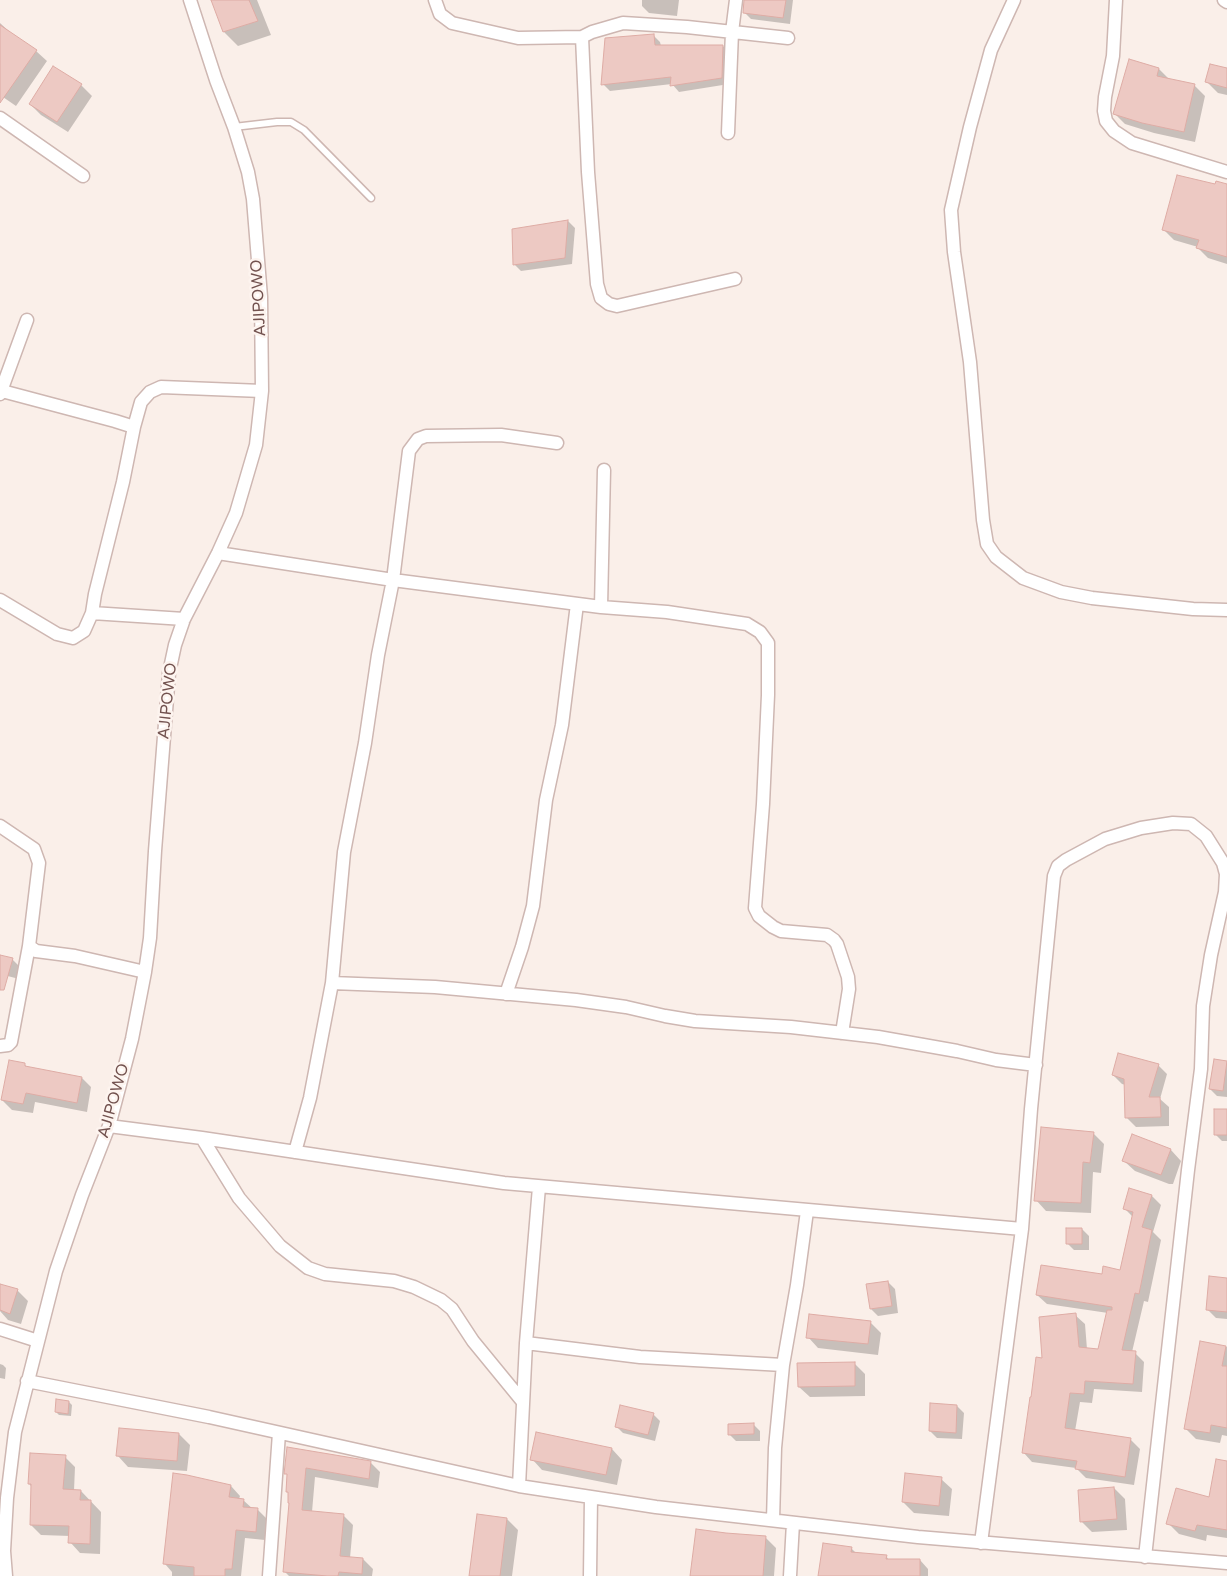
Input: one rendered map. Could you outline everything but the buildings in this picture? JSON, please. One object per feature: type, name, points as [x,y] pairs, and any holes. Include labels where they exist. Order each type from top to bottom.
[{"type":"street","name":"AJIPOWO","points":[[6,1576],[3,1531],[15,1432],[56,1271],[82,1195],[109,1126],[132,1039],[145,972],[150,938],[168,673],[184,619],[236,513],[256,445],[262,391],[261,297],[248,172],[190,0]]},
{"type":"street","points":[[435,0],[440,14],[452,23],[518,38],[582,38],[592,32],[623,23],[687,27],[788,38]]},
{"type":"street","points":[[728,133],[732,32],[736,0]]},
{"type":"street","points":[[1014,0],[991,50],[970,127],[951,210],[954,252],[970,362],[983,520],[987,544],[996,557],[1023,578],[1061,592],[1092,598],[1193,609],[1227,610]]},
{"type":"street","points":[[1116,0],[1113,56],[1105,98],[1104,111],[1106,121],[1114,131],[1132,143],[1227,172]]},
{"type":"street","points":[[582,38],[588,172],[597,284],[601,298],[609,304],[617,306],[735,279]]},
{"type":"street","points":[[0,118],[83,176]]},
{"type":"street","points":[[27,320],[1,393],[134,427]]},
{"type":"street","points":[[0,600],[57,634],[73,638],[84,631],[92,613],[141,402],[150,392],[161,387],[262,391]]},
{"type":"street","points":[[295,1152],[310,1098],[332,983],[344,852],[365,743],[378,655],[392,580],[409,451],[418,439],[426,436],[501,435],[558,443]]},
{"type":"street","points":[[601,607],[604,470]]},
{"type":"street","points":[[218,553],[392,580],[601,607],[667,612],[747,624],[760,632],[768,643],[768,696],[763,804],[754,908],[759,916],[781,931],[827,935],[837,944],[848,977],[849,988],[842,1033]]},
{"type":"street","points":[[506,994],[522,947],[533,906],[546,800],[562,725],[577,604]]},
{"type":"street","points":[[92,613],[184,619]]},
{"type":"street","points":[[981,1543],[1022,1229],[1031,1110],[1054,876],[1058,866],[1066,860],[1105,839],[1141,828],[1173,823],[1191,824],[1206,836],[1223,863],[1226,874],[1225,892],[1211,955],[1203,1006],[1201,1069],[1144,1558]]},
{"type":"street","points":[[0,826],[34,849],[39,863],[29,946],[11,1042],[8,1045],[0,1046]]},
{"type":"street","points":[[29,946],[36,951],[75,956],[145,972]]},
{"type":"street","points":[[332,983],[435,987],[576,1000],[626,1007],[695,1021],[791,1027],[878,1037],[996,1060],[1036,1065]]},
{"type":"street","points":[[109,1126],[539,1187],[1022,1229]]},
{"type":"street","points":[[202,1138],[239,1198],[280,1246],[308,1268],[325,1274],[394,1281],[414,1287],[441,1300],[452,1309],[473,1341],[523,1402]]},
{"type":"street","points":[[518,1486],[526,1343],[539,1187]]},
{"type":"street","points":[[773,1520],[775,1448],[783,1365],[798,1285],[807,1211]]},
{"type":"street","points":[[0,1330],[38,1341]]},
{"type":"street","points":[[526,1343],[640,1357],[783,1365]]},
{"type":"street","points":[[27,1381],[209,1416],[518,1486],[656,1507],[918,1538],[1144,1558],[1227,1563]]},
{"type":"street","points":[[269,1576],[279,1433]]},
{"type":"street","points":[[590,1576],[592,1497]]},
{"type":"street","points":[[790,1576],[793,1523]]},
{"type":"lane","points":[[234,127],[291,122],[304,130],[371,198]]}]
